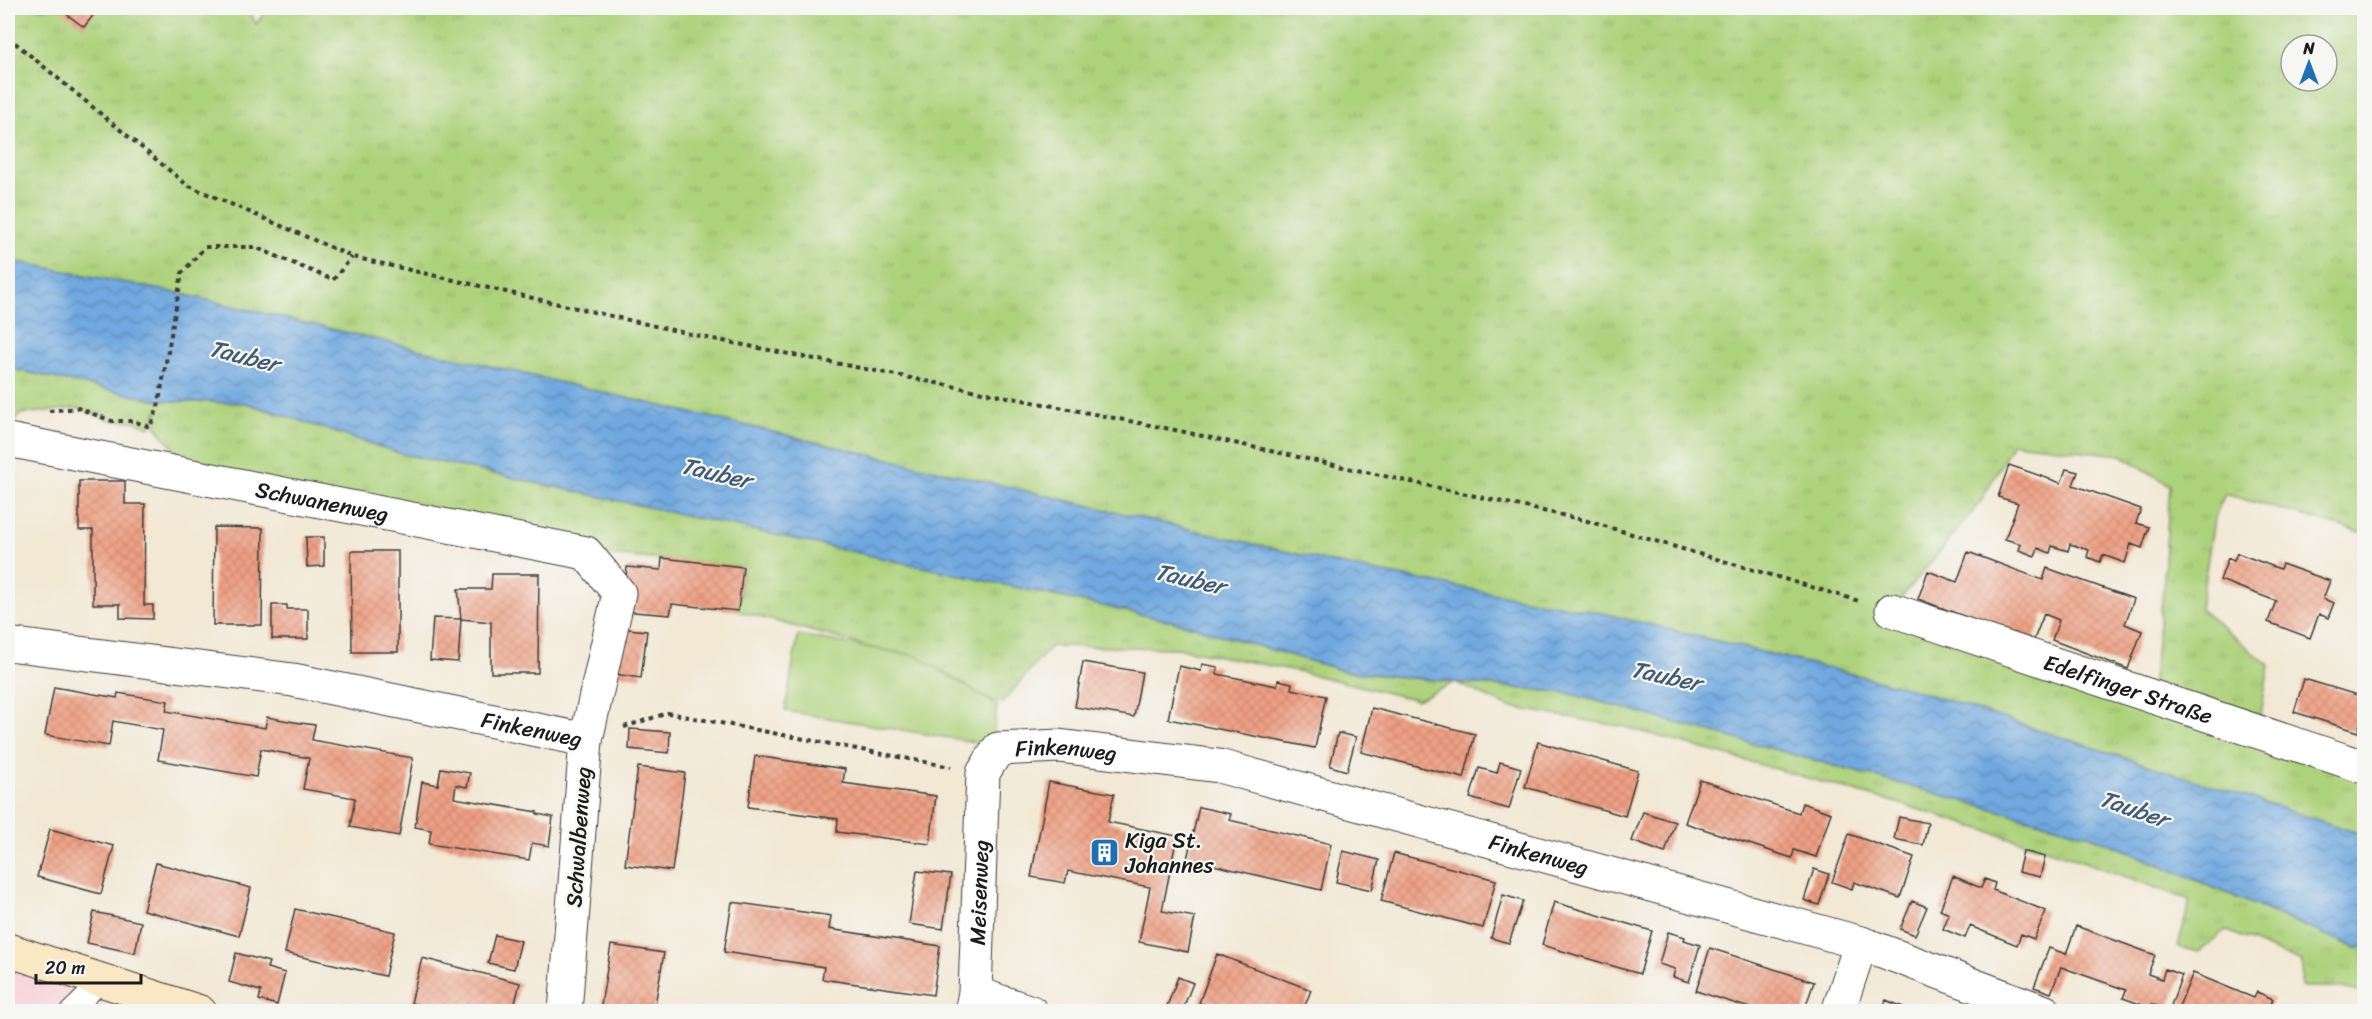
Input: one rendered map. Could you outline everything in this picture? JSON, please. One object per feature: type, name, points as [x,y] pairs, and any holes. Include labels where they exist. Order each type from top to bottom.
[{"type":"street","name":"Schwanenweg","points":[[8,440],[586,553],[619,593]]},
{"type":"street","name":"Schwalbenweg","points":[[565,1011],[586,740],[619,593]]},
{"type":"street","name":"Edelfinger Straße","points":[[1892,610],[2364,767]]},
{"type":"street","name":"Finkenweg","points":[[8,644],[293,680],[586,740]]},
{"type":"street","name":"Finkenweg","points":[[983,773],[998,749],[1059,746],[1219,766],[1861,943],[2045,1011]]},
{"type":"street","name":"Meisenweg","points":[[973,1002],[983,773]]},
{"type":"street","points":[[1838,1011],[1861,943]]},
{"type":"street","points":[[8,950],[200,1011]]},
{"type":"street","points":[[973,1002],[1031,1011]]},
{"type":"lane","points":[[70,1011],[103,980]]},
{"type":"path","points":[[8,37],[187,185],[352,257],[702,337],[1180,431],[1584,520],[1892,610]]},
{"type":"path","points":[[45,412],[78,408],[112,421],[133,421],[150,427],[158,407],[182,273],[205,247],[255,247],[333,279],[352,257]]},
{"type":"path","name":"Finkenweg","points":[[586,740],[668,713],[983,773]]},
{"type":"shaded area","points":[[8,951],[197,1011],[8,1011]]},
{"type":"green space","points":[[8,8],[248,8],[256,24],[268,8],[2364,8],[2364,533],[2225,494],[2214,519],[2200,609],[2269,665],[2258,732],[2364,767],[2364,835],[1909,688],[1606,614],[1361,569],[177,293],[8,260]],"holes":[[[2013,443],[2121,455],[2170,485],[2163,591],[2151,696],[1892,609],[1980,503]]]},
{"type":"green space","points":[[8,368],[159,401],[246,403],[399,453],[1180,623],[1349,672],[1455,682],[1417,700],[1297,671],[1178,648],[1051,646],[1002,703],[959,691],[856,643],[738,611],[743,567],[586,553],[197,477],[156,427],[157,410],[150,427],[133,421],[112,421],[78,408],[20,414],[12,425],[8,426]]},
{"type":"green space","points":[[798,635],[917,656],[997,705],[992,745],[785,711]]},
{"type":"green space","points":[[1456,682],[1567,693],[2089,835],[2356,948],[2364,947],[2364,993],[2338,987],[2301,987],[2302,962],[2225,930],[2199,952],[2178,947],[2190,900],[2068,856],[1904,805],[1625,727],[1509,707]]},
{"type":"water","name":"Tauber","points":[[8,260],[177,293],[1361,569],[1606,614],[1909,688],[2364,835],[2364,947],[2357,948],[2089,835],[1567,693],[1344,671],[1180,623],[399,453],[246,403],[159,401],[8,368]]},
{"type":"building","points":[[58,8],[99,8],[84,27]]},
{"type":"building","points":[[2009,465],[2061,483],[2066,469],[2078,472],[2073,485],[2141,509],[2136,523],[2149,527],[2142,548],[2131,544],[2125,563],[2103,555],[2100,562],[2087,557],[2089,550],[2070,544],[2068,551],[2052,546],[2050,553],[2038,548],[2035,556],[2019,550],[2021,544],[2005,539],[2018,503],[1998,497]]},
{"type":"building","points":[[79,481],[125,481],[125,504],[145,504],[144,605],[153,605],[153,619],[120,618],[120,604],[93,604],[93,530],[79,530]]},
{"type":"building","points":[[214,527],[263,528],[262,625],[213,625]]},
{"type":"building","points":[[306,537],[324,537],[324,566],[307,567]]},
{"type":"building","points":[[351,551],[398,551],[398,652],[352,652]]},
{"type":"building","points":[[1968,552],[2043,580],[2047,568],[2134,599],[2125,624],[2142,631],[2128,669],[2052,640],[2059,620],[2044,614],[2033,642],[1918,599],[1928,571],[1957,582]]},
{"type":"building","points":[[2237,553],[2280,569],[2282,564],[2330,581],[2323,599],[2334,603],[2328,618],[2319,614],[2310,638],[2268,622],[2276,601],[2220,580],[2228,558],[2234,561]]},
{"type":"building","points":[[662,558],[743,567],[738,611],[672,604],[670,615],[622,611],[627,567],[661,570]]},
{"type":"building","points":[[492,574],[539,574],[538,673],[491,673],[491,622],[461,619],[458,589],[491,589]]},
{"type":"building","points":[[272,605],[287,605],[287,609],[308,609],[308,639],[272,639]]},
{"type":"building","points":[[433,618],[461,619],[458,662],[430,660]]},
{"type":"building","points":[[619,628],[647,631],[641,678],[614,674]]},
{"type":"building","points":[[1083,662],[1142,672],[1134,717],[1075,707]]},
{"type":"building","points":[[1202,664],[1218,667],[1217,674],[1277,686],[1278,680],[1292,683],[1291,689],[1326,696],[1315,748],[1168,719],[1179,666],[1201,671]]},
{"type":"building","points":[[2304,679],[2364,697],[2364,711],[2358,732],[2294,712]]},
{"type":"building","points":[[54,687],[117,698],[118,693],[168,701],[166,711],[265,728],[267,717],[315,725],[312,740],[413,758],[399,836],[350,827],[355,798],[303,789],[309,758],[261,749],[256,777],[158,760],[163,730],[113,721],[109,746],[45,735]]},
{"type":"building","points":[[1372,708],[1475,734],[1464,778],[1361,752]]},
{"type":"building","points":[[630,729],[670,732],[669,753],[629,749]]},
{"type":"building","points":[[1338,733],[1356,737],[1347,771],[1330,766]]},
{"type":"building","points":[[1538,742],[1638,771],[1625,816],[1525,787]]},
{"type":"building","points":[[755,756],[845,769],[843,783],[936,796],[930,844],[837,832],[838,819],[748,807]]},
{"type":"building","points":[[1500,762],[1521,768],[1509,809],[1470,798],[1479,768],[1497,773]]},
{"type":"building","points":[[638,767],[685,773],[672,871],[625,865]]},
{"type":"building","points":[[441,768],[470,773],[467,787],[456,785],[454,798],[537,812],[537,814],[553,817],[549,846],[532,843],[529,860],[429,844],[431,830],[415,827],[422,782],[438,785]]},
{"type":"building","points":[[1700,780],[1799,813],[1802,803],[1831,813],[1816,857],[1794,850],[1792,858],[1685,823]]},
{"type":"building","name":"Kiga St. Johannes","points":[[1049,782],[1114,794],[1108,822],[1177,836],[1162,911],[1195,917],[1188,952],[1139,942],[1150,887],[1068,871],[1065,883],[1031,877]]},
{"type":"building","points":[[1199,807],[1231,814],[1229,820],[1331,844],[1321,890],[1187,859]]},
{"type":"building","points":[[1643,812],[1675,822],[1665,853],[1632,841]]},
{"type":"building","points":[[1899,817],[1928,823],[1923,845],[1894,839]]},
{"type":"building","points":[[50,829],[114,846],[101,894],[37,877]]},
{"type":"building","points":[[1849,834],[1914,857],[1900,898],[1854,882],[1852,889],[1832,882]]},
{"type":"building","points":[[1343,851],[1379,860],[1372,890],[1336,882]]},
{"type":"building","points":[[2023,851],[2045,857],[2040,877],[2018,872]]},
{"type":"building","points":[[1394,853],[1496,880],[1483,928],[1381,901]]},
{"type":"building","points":[[156,863],[251,888],[239,936],[143,910]]},
{"type":"building","points":[[1814,869],[1829,874],[1819,905],[1804,900]]},
{"type":"building","points":[[917,871],[951,875],[943,929],[909,924]]},
{"type":"building","points":[[1953,876],[1981,888],[1985,879],[1995,883],[1993,890],[2046,911],[2034,939],[2021,934],[2017,945],[1970,926],[1965,938],[1943,929],[1949,914],[1940,910]]},
{"type":"building","points":[[1503,895],[1523,901],[1509,943],[1491,938]]},
{"type":"building","points":[[1912,901],[1927,907],[1915,935],[1900,929]]},
{"type":"building","points":[[732,902],[831,916],[829,929],[940,946],[933,995],[822,979],[824,967],[724,952]]},
{"type":"building","points":[[1554,902],[1652,931],[1640,974],[1542,945]]},
{"type":"building","points":[[295,909],[395,932],[385,976],[285,953]]},
{"type":"building","points":[[94,912],[141,922],[135,953],[87,943]]},
{"type":"building","points":[[2076,926],[2155,955],[2148,974],[2162,979],[2165,969],[2182,975],[2169,1011],[2152,1004],[2151,1008],[2123,998],[2126,990],[2061,967],[2051,993],[2034,987],[2049,948],[2066,954]]},
{"type":"building","points":[[1668,932],[1700,945],[1689,982],[1673,977],[1675,969],[1659,964]]},
{"type":"building","points":[[495,935],[521,941],[514,969],[488,963]]},
{"type":"building","points":[[611,945],[664,953],[654,1011],[600,1011]]},
{"type":"building","points":[[1710,948],[1814,982],[1804,1011],[1759,1011],[1696,991]]},
{"type":"building","points":[[236,953],[269,962],[267,968],[285,973],[277,1005],[259,1000],[261,991],[229,982]]},
{"type":"building","points":[[1217,954],[1311,990],[1303,1011],[1223,1011],[1199,1003]]},
{"type":"building","points":[[422,958],[520,983],[513,1011],[446,1011],[411,1003]]},
{"type":"building","points":[[2193,973],[2254,998],[2257,992],[2273,999],[2268,1011],[2177,1011]]},
{"type":"building","points":[[1178,977],[1193,983],[1182,1011],[1167,1006]]},
{"type":"building","points":[[1886,1000],[1903,1007],[1901,1011],[1882,1011]]},
{"type":"place","name":"Kiga St. Johannes","points":[[1104,853]]}]
